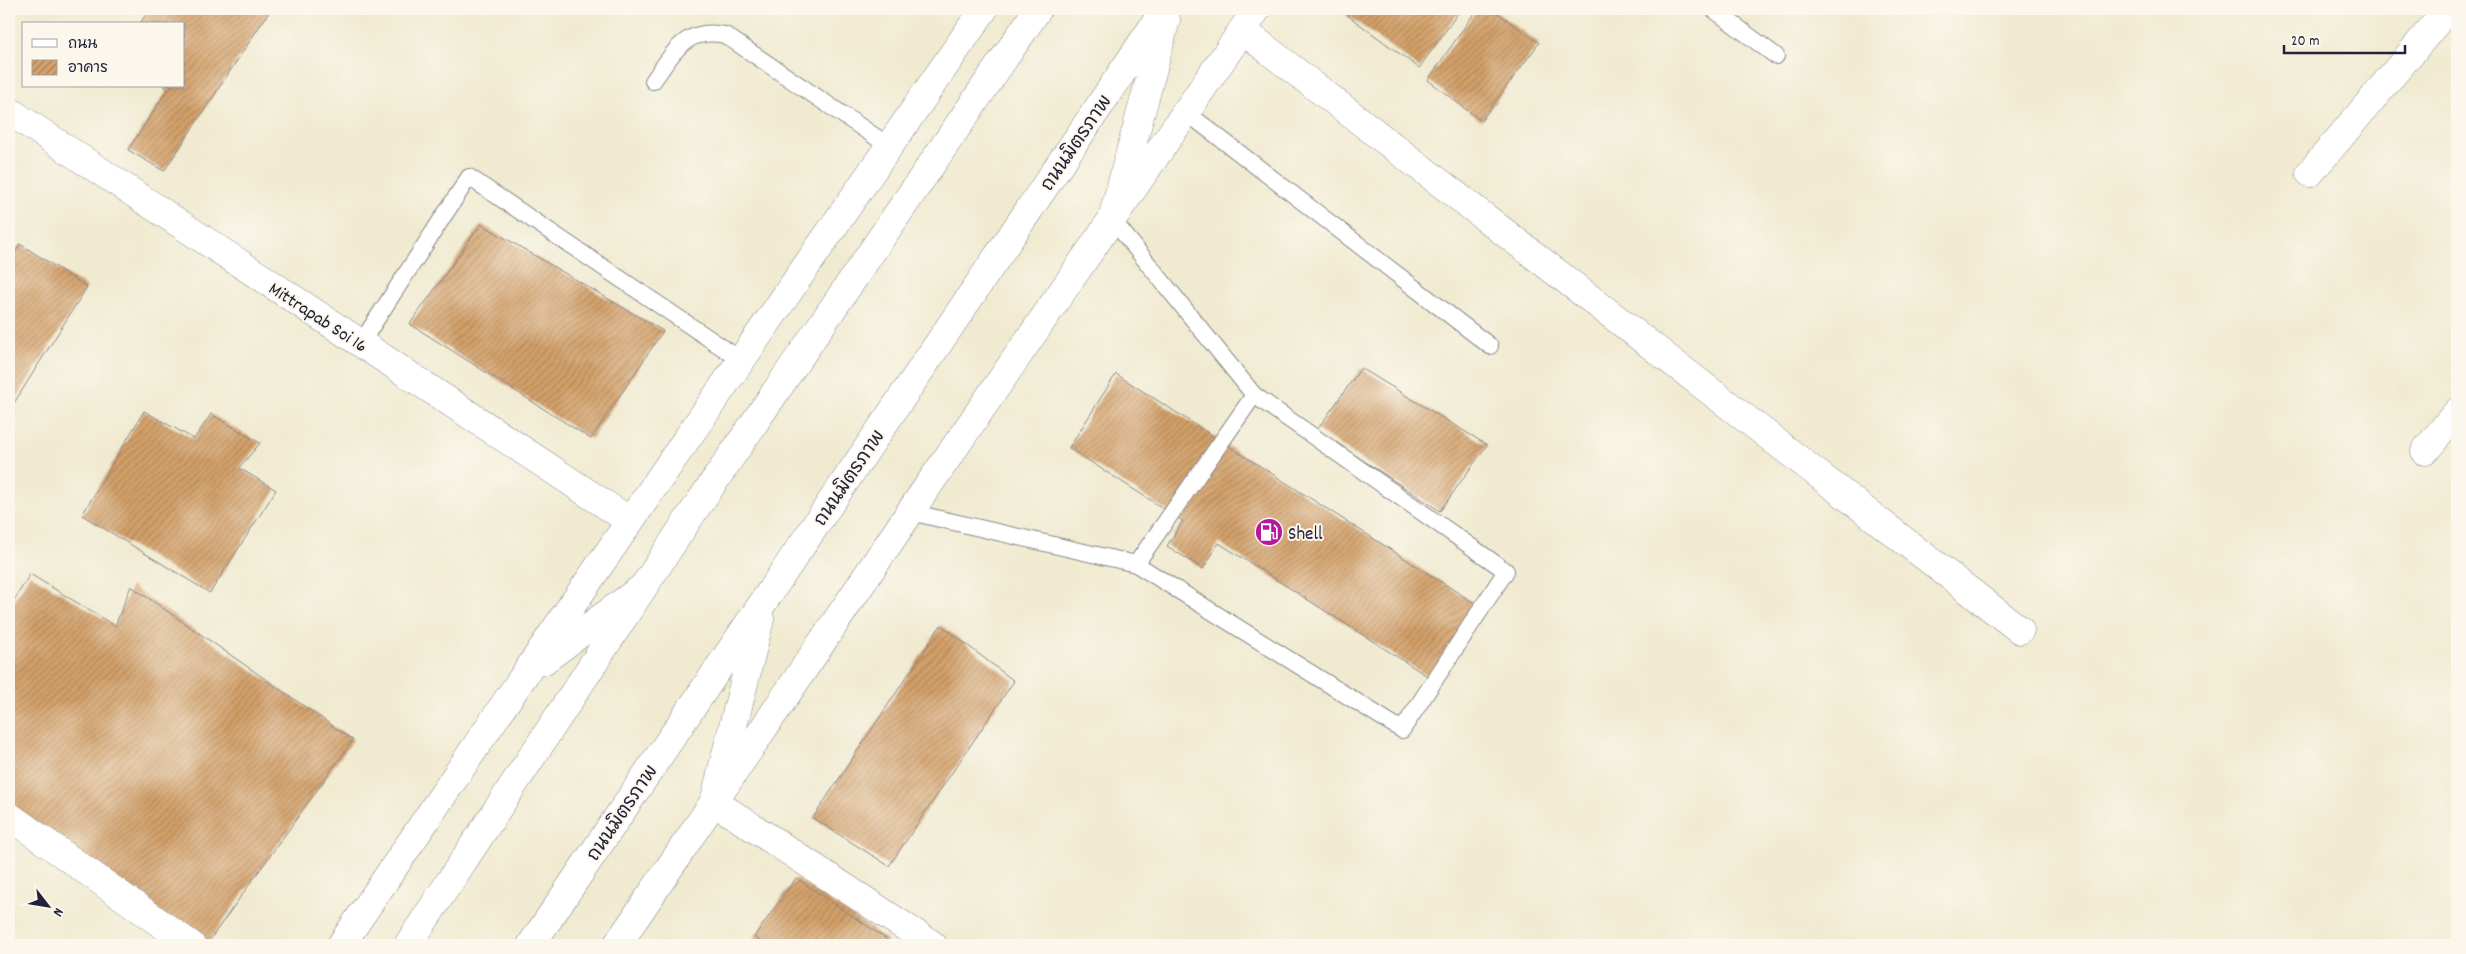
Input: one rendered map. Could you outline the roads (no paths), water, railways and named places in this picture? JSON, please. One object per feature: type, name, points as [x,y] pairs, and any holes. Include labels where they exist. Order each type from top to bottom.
[{"type":"main road","points":[[341,945],[630,521],[984,9]]},
{"type":"main road","points":[[408,945],[644,586],[1038,9]]},
{"type":"main road","name":"ถนนมิตรภาพ","points":[[531,945],[1165,9]]},
{"type":"main road","points":[[1112,219],[1169,9]]},
{"type":"main road","points":[[2310,173],[2448,9]]},
{"type":"main road","points":[[617,945],[910,512],[1250,19],[2020,630]]},
{"type":"main road","name":"Mittrapab Soi 16","points":[[9,111],[630,521]]},
{"type":"main road","points":[[2425,451],[2457,412]]},
{"type":"main road","points":[[526,674],[644,586]]},
{"type":"main road","points":[[714,802],[764,601]]},
{"type":"main road","points":[[714,802],[933,945]]},
{"type":"main road","points":[[9,816],[191,945]]},
{"type":"lane","points":[[1713,9],[1776,56]]},
{"type":"lane","points":[[653,81],[680,44],[694,35],[710,32],[725,35],[889,146]]},
{"type":"lane","points":[[1186,112],[1490,346]]},
{"type":"lane","points":[[360,343],[469,177],[741,360]]},
{"type":"lane","points":[[910,512],[1136,564],[1402,730],[1506,571],[1254,395],[1112,219]]},
{"type":"lane","points":[[1136,564],[1254,395]]},
{"type":"place","name":"Shell","points":[[1269,532]]}]
